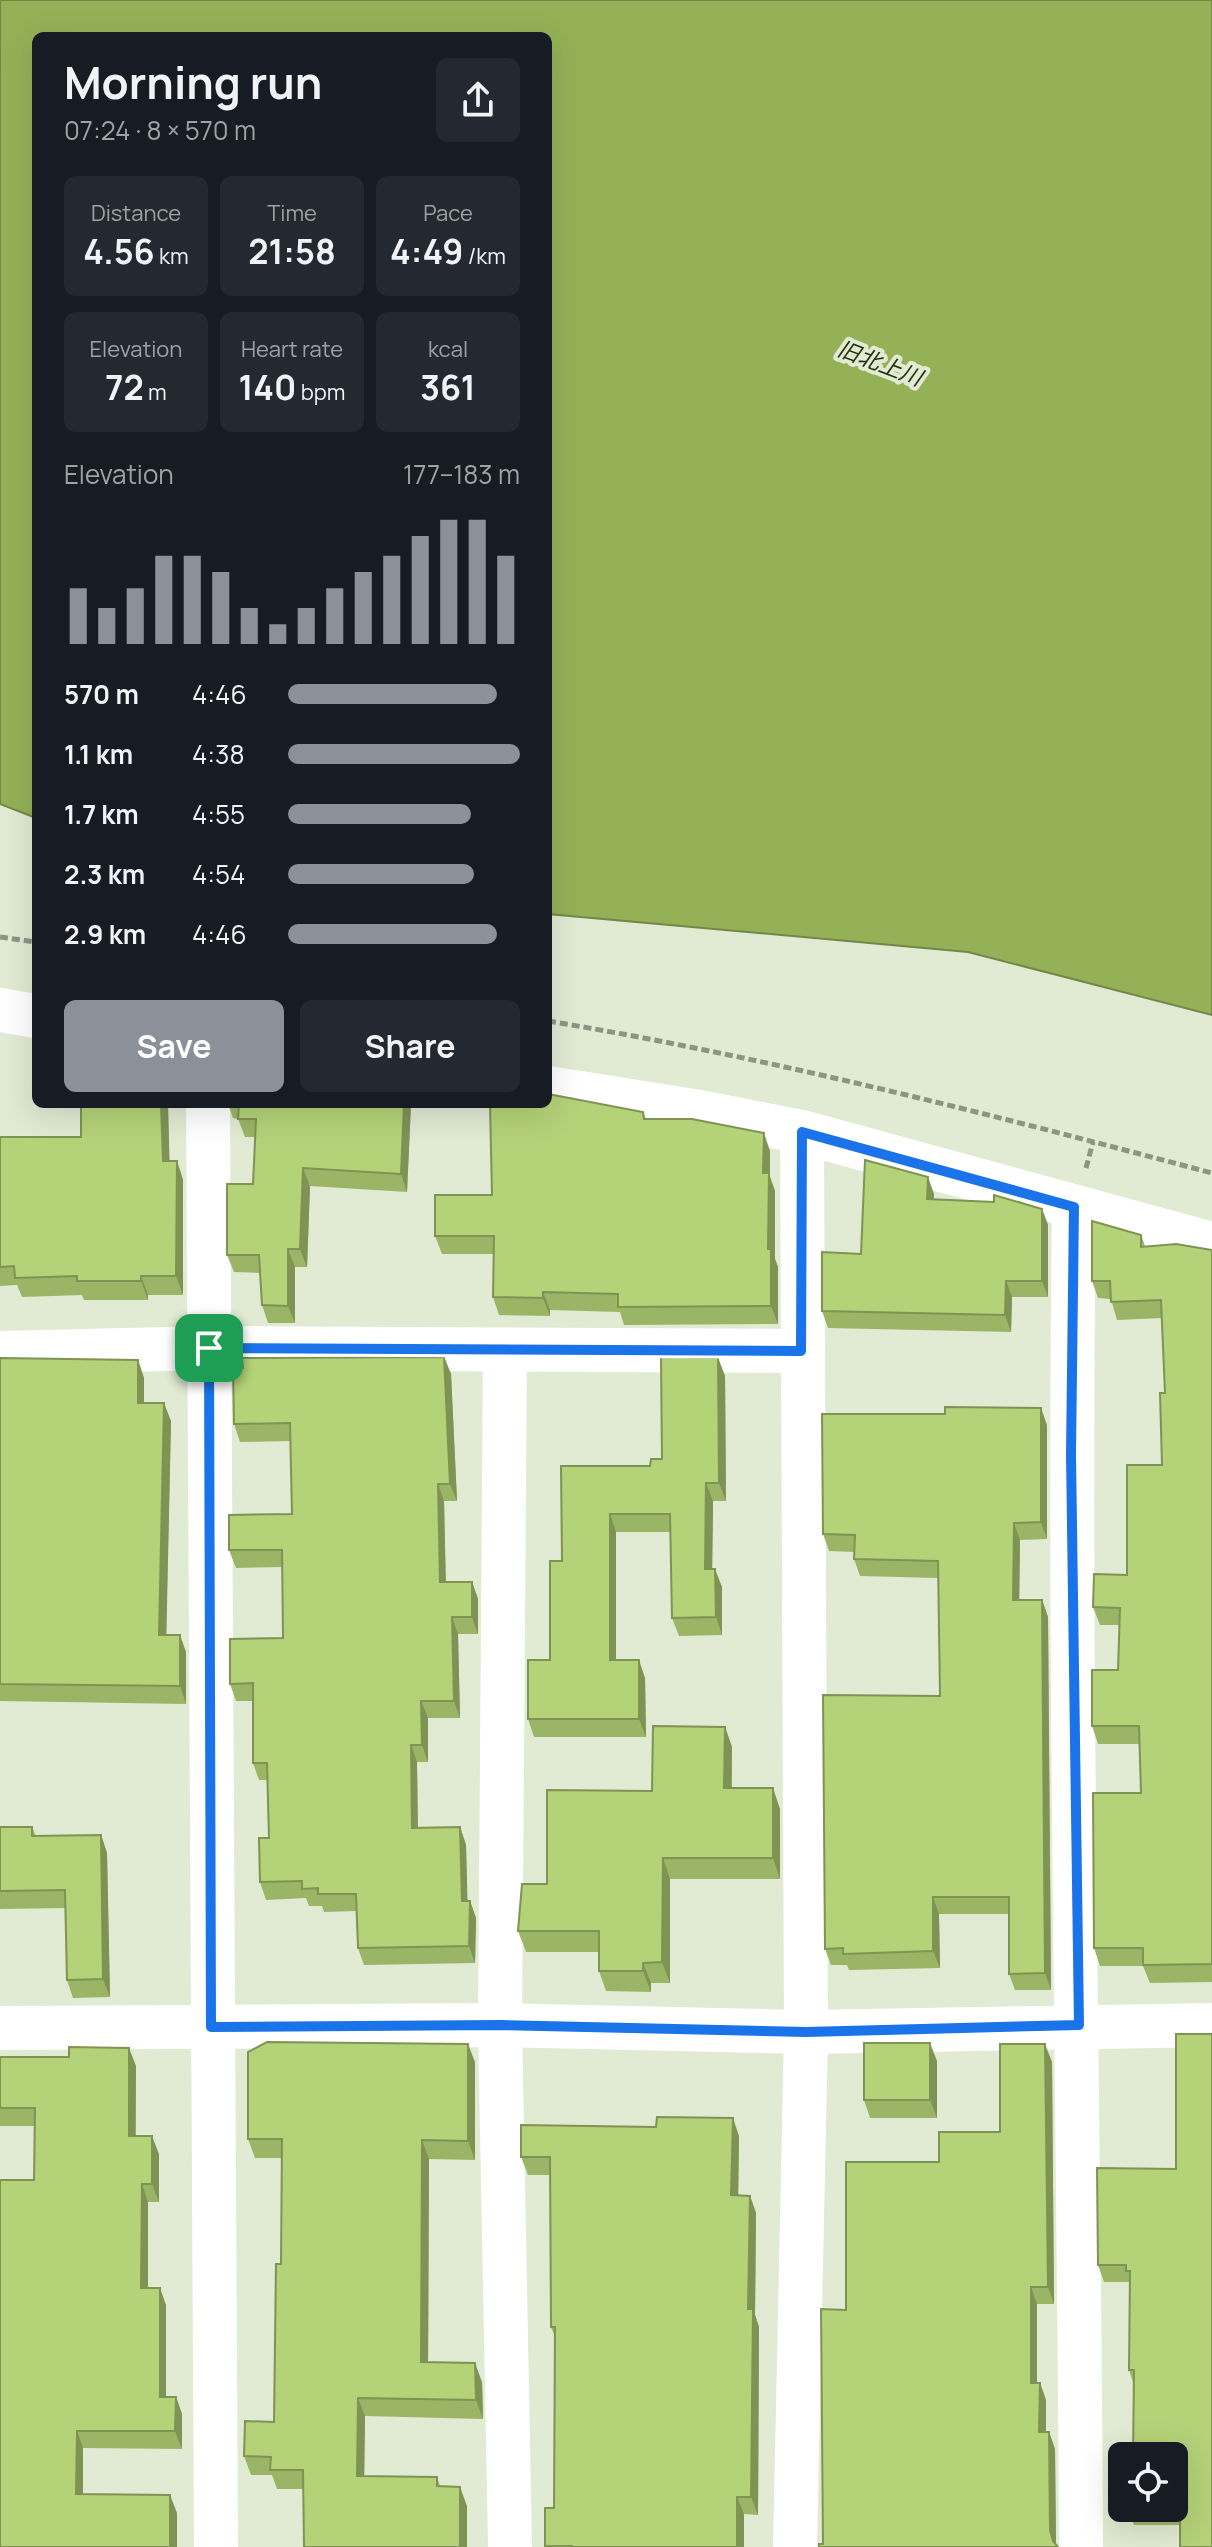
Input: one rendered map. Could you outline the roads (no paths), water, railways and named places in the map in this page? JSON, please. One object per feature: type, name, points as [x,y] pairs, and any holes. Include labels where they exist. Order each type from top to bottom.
[{"type":"street","points":[[0,1010],[32,1015]]},
{"type":"street","points":[[552,1089],[802,1132],[1212,1244]]},
{"type":"street","points":[[208,1108],[216,2547]]},
{"type":"street","points":[[795,2547],[806,2032],[802,1132]]},
{"type":"street","points":[[1074,1207],[1071,1454],[1079,2025],[1081,2547]]},
{"type":"street","points":[[0,1353],[209,1348],[801,1351]]},
{"type":"street","points":[[505,1350],[500,2025],[510,2547]]},
{"type":"street","points":[[0,2028],[500,2025],[806,2032],[1212,2025]]},
{"type":"water","name":"旧北上川","points":[[0,0],[1212,0],[1212,1015],[968,952],[552,914],[552,32],[32,32],[32,816],[0,804]]}]
